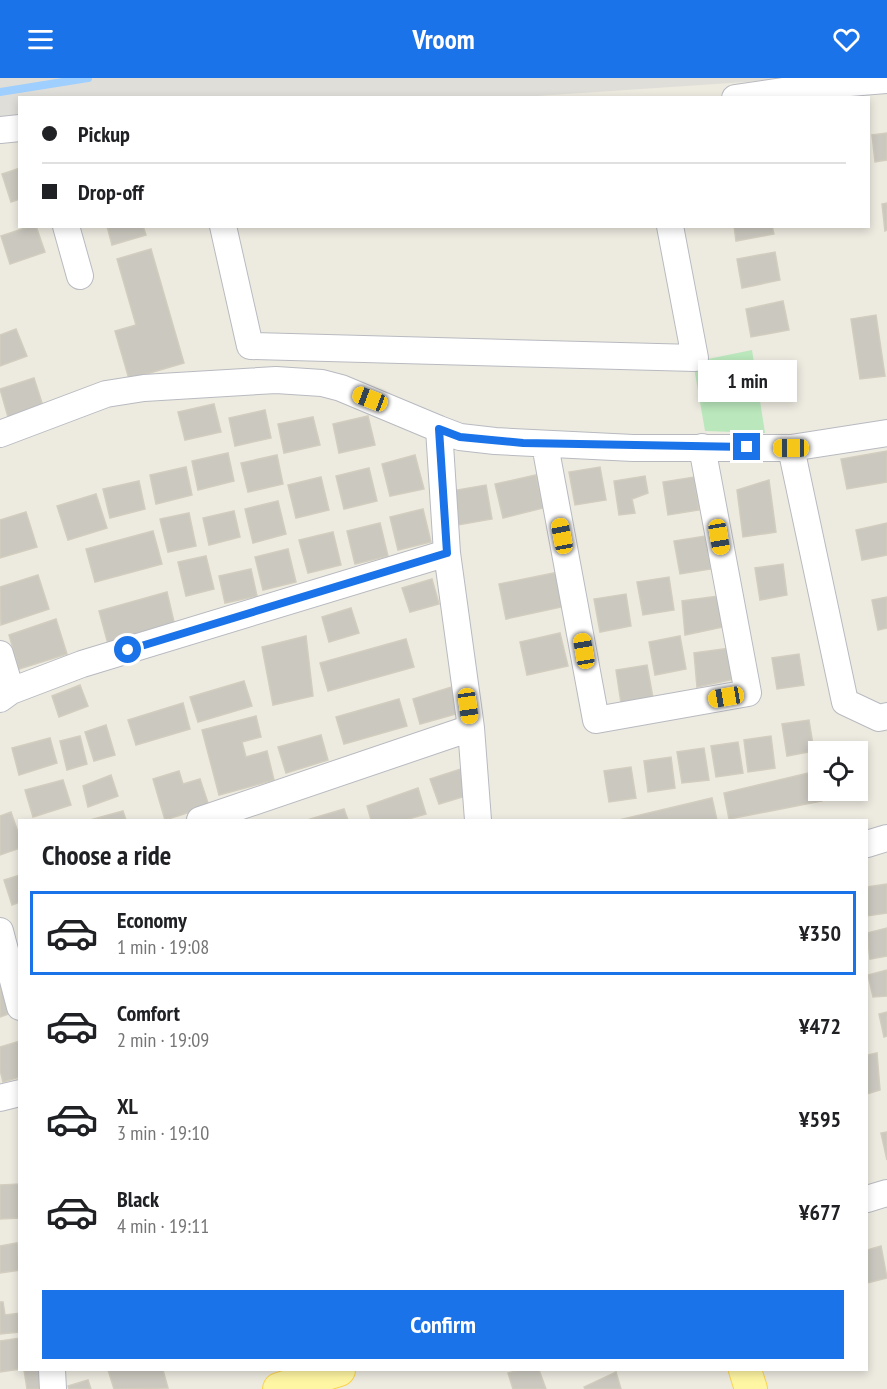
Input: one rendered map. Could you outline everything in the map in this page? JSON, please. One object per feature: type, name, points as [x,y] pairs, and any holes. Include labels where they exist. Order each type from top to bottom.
[{"type":"main road","points":[[279,1389],[336,1371]]},
{"type":"main road","points":[[745,1371],[751,1389]]},
{"type":"street","points":[[752,96],[887,80]]},
{"type":"street","points":[[0,130],[18,128]]},
{"type":"street","points":[[67,228],[81,276]]},
{"type":"street","points":[[223,228],[250,346],[695,357],[670,228]]},
{"type":"street","points":[[0,434],[106,394],[144,388],[276,380],[322,383],[341,388],[460,437],[545,444],[791,448],[887,433]]},
{"type":"street","points":[[439,429],[447,553],[471,728],[478,819]]},
{"type":"street","points":[[545,444],[596,720],[748,693],[702,447]]},
{"type":"street","points":[[791,448],[845,702],[879,718],[887,716]]},
{"type":"street","points":[[0,654],[6,695],[82,664],[447,553]]},
{"type":"street","points":[[203,819],[471,728]]},
{"type":"street","points":[[868,844],[887,838]]},
{"type":"street","points":[[0,931],[18,999]]},
{"type":"street","points":[[0,1098],[18,1094]]},
{"type":"street","points":[[868,1198],[887,1193]]},
{"type":"street","points":[[52,1371],[53,1389]]},
{"type":"shaded area","points":[[0,78],[805,78],[538,96],[18,96],[18,135],[0,138]]},
{"type":"green space","points":[[752,350],[765,433],[705,431],[693,362]]},
{"type":"building","points":[[887,133],[887,160],[875,162],[872,135]]},
{"type":"building","points":[[18,169],[18,200],[11,202],[2,174]]},
{"type":"building","points":[[887,203],[887,230],[885,231],[882,204]]},
{"type":"building","points":[[25,228],[37,228],[45,252],[10,264],[1,236]]},
{"type":"building","points":[[108,228],[144,228],[146,235],[112,245]]},
{"type":"building","points":[[734,228],[772,228],[774,234],[736,241]]},
{"type":"building","points":[[151,249],[184,363],[129,379],[115,331],[136,325],[117,259]]},
{"type":"building","points":[[775,252],[780,280],[742,288],[737,259]]},
{"type":"building","points":[[783,301],[789,330],[751,337],[746,309]]},
{"type":"building","points":[[876,315],[885,376],[860,379],[851,319]]},
{"type":"building","points":[[16,329],[27,356],[0,366],[0,335]]},
{"type":"building","points":[[34,378],[43,406],[8,417],[0,389]]},
{"type":"building","points":[[214,404],[221,432],[185,440],[178,412]]},
{"type":"building","points":[[265,410],[271,438],[235,446],[229,418]]},
{"type":"building","points":[[368,416],[375,445],[339,453],[333,424]]},
{"type":"building","points":[[313,417],[320,445],[284,453],[278,424]]},
{"type":"building","points":[[887,451],[887,482],[847,489],[841,459]]},
{"type":"building","points":[[228,453],[234,481],[198,490],[192,461]]},
{"type":"building","points":[[277,455],[283,484],[248,492],[241,463]]},
{"type":"building","points":[[415,455],[424,489],[390,496],[382,464]]},
{"type":"building","points":[[186,467],[192,495],[156,504],[150,475]]},
{"type":"building","points":[[600,467],[606,500],[575,505],[569,472]]},
{"type":"building","points":[[369,468],[377,501],[344,509],[336,476]]},
{"type":"building","points":[[536,475],[543,508],[503,518],[495,484]]},
{"type":"building","points":[[645,476],[648,493],[632,499],[635,513],[619,515],[614,481]]},
{"type":"building","points":[[321,477],[329,510],[296,518],[288,485]]},
{"type":"building","points":[[694,477],[699,510],[668,515],[663,482]]},
{"type":"building","points":[[769,480],[776,532],[743,537],[737,490]]},
{"type":"building","points":[[139,481],[145,509],[110,518],[103,489]]},
{"type":"building","points":[[486,485],[492,519],[458,525],[451,491]]},
{"type":"building","points":[[96,494],[107,528],[68,540],[57,506]]},
{"type":"building","points":[[278,501],[286,534],[253,543],[245,509]]},
{"type":"building","points":[[423,509],[431,542],[398,550],[390,517]]},
{"type":"building","points":[[234,511],[240,537],[209,545],[203,518]]},
{"type":"building","points":[[26,512],[37,547],[0,558],[0,520]]},
{"type":"building","points":[[189,513],[196,546],[168,552],[160,519]]},
{"type":"building","points":[[380,523],[388,556],[355,564],[347,531]]},
{"type":"building","points":[[887,523],[887,555],[862,560],[856,530]]},
{"type":"building","points":[[153,531],[162,564],[95,582],[86,549]]},
{"type":"building","points":[[333,532],[341,565],[308,573],[299,540]]},
{"type":"building","points":[[705,536],[711,569],[680,574],[674,541]]},
{"type":"building","points":[[288,549],[296,582],[263,590],[255,557]]},
{"type":"building","points":[[206,556],[214,589],[186,596],[178,562]]},
{"type":"building","points":[[783,564],[787,595],[760,600],[755,568]]},
{"type":"building","points":[[251,569],[257,596],[225,603],[219,576]]},
{"type":"building","points":[[559,572],[566,606],[506,619],[499,584]]},
{"type":"building","points":[[38,575],[49,609],[1,625],[0,587]]},
{"type":"building","points":[[669,577],[674,610],[643,615],[637,582]]},
{"type":"building","points":[[432,579],[439,604],[410,612],[402,588]]},
{"type":"building","points":[[167,592],[175,626],[108,644],[99,611]]},
{"type":"building","points":[[626,594],[631,626],[600,632],[594,599]]},
{"type":"building","points":[[718,596],[723,627],[685,635],[682,601]]},
{"type":"building","points":[[887,597],[887,628],[878,630],[872,600]]},
{"type":"building","points":[[351,608],[359,633],[329,642],[322,617]]},
{"type":"building","points":[[56,619],[67,654],[19,669],[9,635]]},
{"type":"building","points":[[560,633],[568,666],[527,675],[520,642]]},
{"type":"building","points":[[306,636],[313,696],[273,705],[262,647]]},
{"type":"building","points":[[680,636],[686,669],[655,675],[649,642]]},
{"type":"building","points":[[406,639],[414,667],[328,691],[320,663]]},
{"type":"building","points":[[730,648],[735,679],[697,687],[694,653]]},
{"type":"building","points":[[799,654],[804,685],[777,689],[772,658]]},
{"type":"building","points":[[647,665],[653,698],[621,703],[616,670]]},
{"type":"building","points":[[244,681],[252,706],[198,722],[190,697]]},
{"type":"building","points":[[80,685],[88,706],[59,717],[52,696]]},
{"type":"building","points":[[455,686],[463,712],[420,724],[413,699]]},
{"type":"building","points":[[399,699],[407,726],[344,744],[336,717]]},
{"type":"building","points":[[183,703],[190,729],[136,745],[128,720]]},
{"type":"building","points":[[256,716],[261,737],[242,742],[246,757],[267,751],[274,780],[219,795],[202,730]]},
{"type":"building","points":[[809,720],[812,741],[808,741],[808,752],[787,756],[782,724]]},
{"type":"building","points":[[106,725],[115,755],[94,761],[85,732]]},
{"type":"building","points":[[321,735],[328,760],[286,773],[278,747]]},
{"type":"building","points":[[80,736],[87,764],[67,770],[60,741]]},
{"type":"building","points":[[771,736],[775,768],[748,772],[744,740]]},
{"type":"building","points":[[50,738],[57,763],[19,775],[12,748]]},
{"type":"building","points":[[738,742],[743,773],[716,777],[711,746]]},
{"type":"building","points":[[704,748],[709,780],[682,783],[677,752]]},
{"type":"building","points":[[671,757],[675,788],[648,792],[644,761]]},
{"type":"building","points":[[631,767],[636,798],[609,802],[604,771]]},
{"type":"building","points":[[461,769],[469,795],[439,804],[430,779]]},
{"type":"building","points":[[179,771],[183,784],[200,779],[209,806],[165,819],[153,779]]},
{"type":"building","points":[[808,773],[808,801],[822,801],[729,819],[724,793]]},
{"type":"building","points":[[111,775],[118,796],[88,807],[83,786]]},
{"type":"building","points":[[63,780],[71,805],[33,817],[25,790]]},
{"type":"building","points":[[418,788],[426,814],[408,819],[371,819],[367,806]]},
{"type":"building","points":[[712,798],[717,819],[623,819]]},
{"type":"building","points":[[344,809],[348,819],[310,819]]},
{"type":"building","points":[[123,811],[126,819],[94,819]]},
{"type":"building","points":[[11,812],[18,832],[18,849],[0,855],[0,816]]},
{"type":"building","points":[[18,876],[18,903],[12,905],[4,880]]},
{"type":"building","points":[[887,884],[887,913],[868,916],[868,887]]},
{"type":"building","points":[[887,928],[887,956],[870,959],[868,933]]},
{"type":"building","points":[[887,970],[887,996],[873,997],[868,975]]},
{"type":"building","points":[[0,981],[14,1012],[0,1017]]},
{"type":"building","points":[[887,1012],[887,1036],[884,1037],[879,1014]]},
{"type":"building","points":[[18,1042],[18,1078],[3,1082],[0,1070],[0,1047]]},
{"type":"building","points":[[877,1053],[880,1090],[868,1094],[868,1055]]},
{"type":"building","points":[[887,1132],[887,1160],[881,1133]]},
{"type":"building","points":[[18,1184],[18,1218],[0,1219],[0,1185]]},
{"type":"building","points":[[17,1243],[18,1270],[0,1273],[0,1246]]},
{"type":"building","points":[[881,1246],[887,1278],[868,1283],[868,1250]]},
{"type":"building","points":[[0,1302],[3,1302],[5,1315],[18,1313],[18,1332],[0,1334]]},
{"type":"building","points":[[18,1338],[18,1369],[0,1372],[0,1341]]},
{"type":"building","points":[[24,1371],[44,1371],[47,1389],[27,1389]]},
{"type":"building","points":[[108,1371],[163,1371],[168,1388],[114,1389]]},
{"type":"building","points":[[539,1371],[546,1389],[513,1389],[508,1373]]},
{"type":"building","points":[[616,1372],[621,1389],[585,1389],[584,1387]]},
{"type":"building","points":[[88,1380],[91,1389],[69,1389],[68,1386]]},
{"type":"waterway","points":[[0,92],[88,78]]},
{"type":"route","points":[[128,650],[447,553],[439,429],[460,437],[555,445],[747,447]]}]
